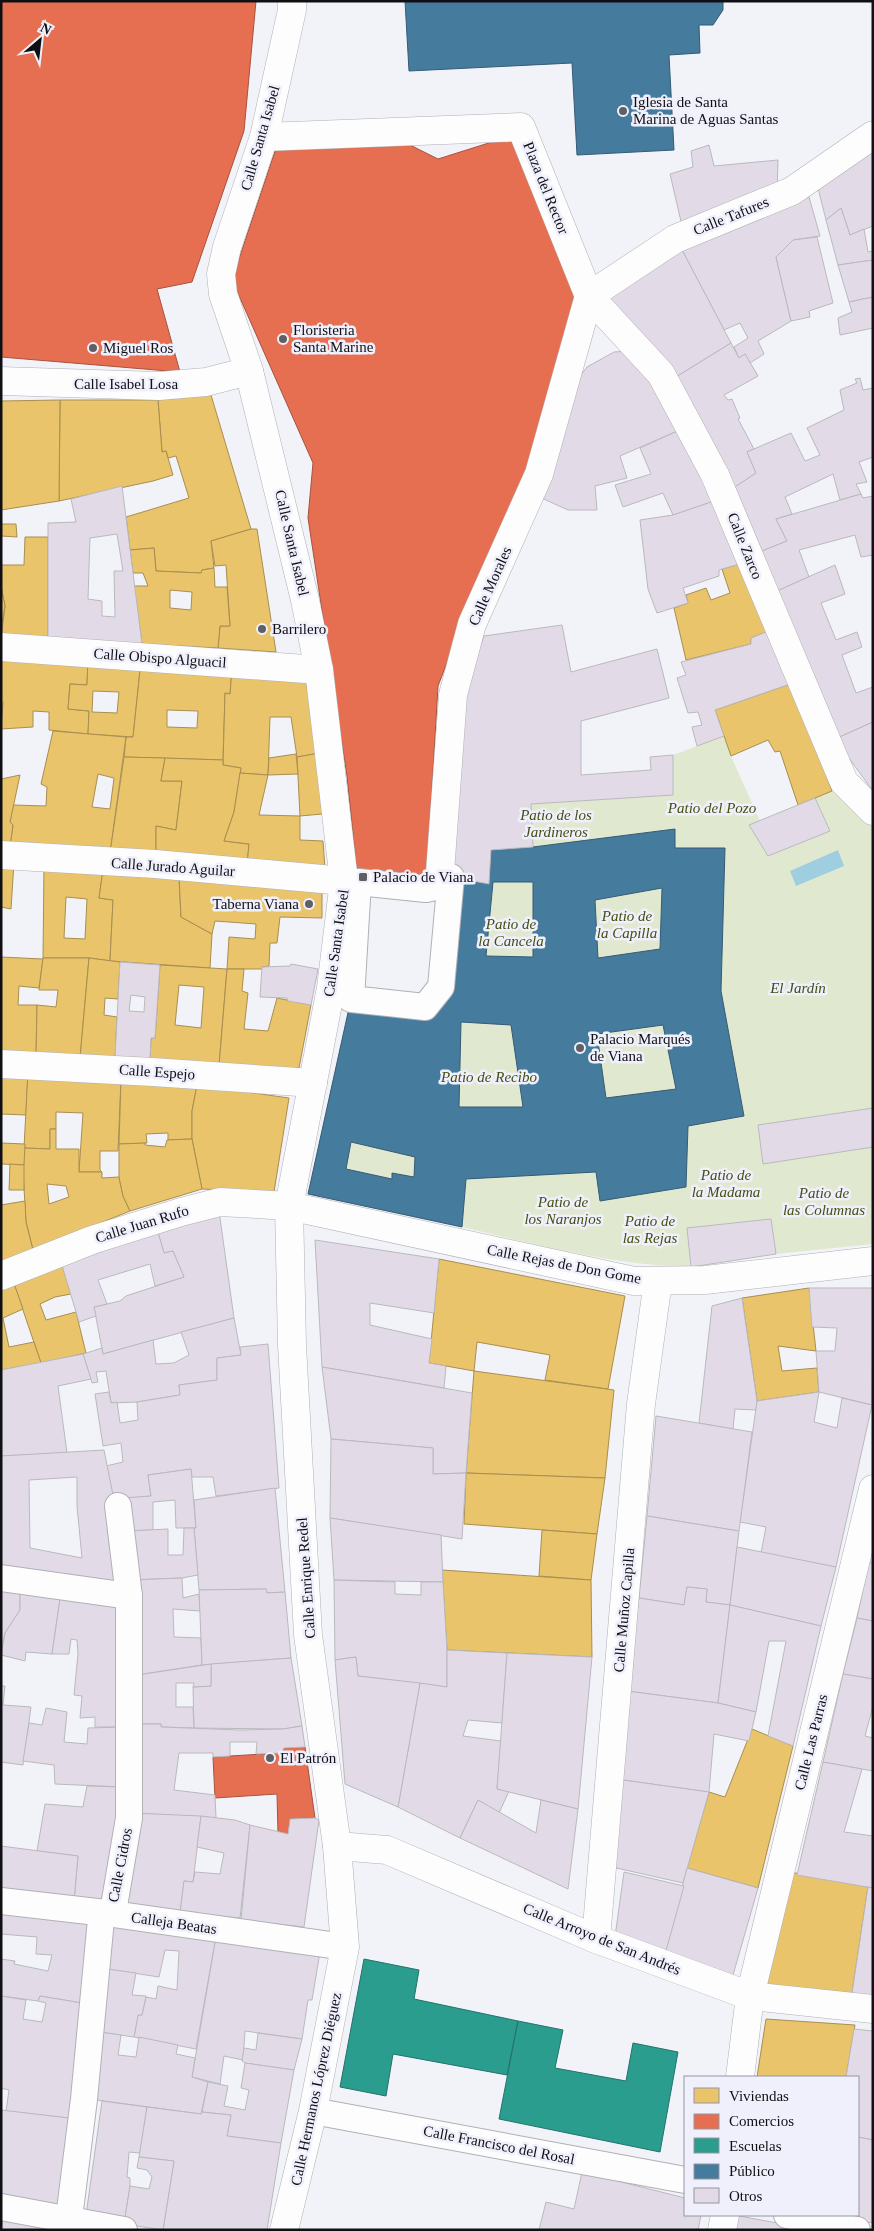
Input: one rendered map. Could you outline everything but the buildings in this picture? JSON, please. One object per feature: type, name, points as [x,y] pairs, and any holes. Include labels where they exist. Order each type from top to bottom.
[{"type":"street","name":"Calle Santa Isabel","points":[[289,1206],[313,1084],[342,990],[351,884],[319,670],[283,506],[249,371],[223,294],[221,274],[227,247],[264,137],[292,6]]},
{"type":"street","name":"Plaza del Rector","points":[[264,137],[521,127],[589,296]]},
{"type":"street","name":"Calle Tafures","points":[[589,296],[675,239],[792,191],[873,135]]},
{"type":"street","name":"Calle Zarco","points":[[589,296],[661,374],[715,475],[844,782],[873,811]]},
{"type":"street","name":"Calle Morales","points":[[438,890],[453,695],[472,624],[539,474],[589,296]]},
{"type":"street","name":"Calle Isabel Losa","points":[[1,382],[159,386],[206,382],[249,371]]},
{"type":"street","name":"Calle Obispo Alguacil","points":[[1,647],[319,670]]},
{"type":"street","name":"Calle Jurado Aguilar","points":[[1,855],[155,864],[351,884]]},
{"type":"street","points":[[342,990],[351,1000],[425,1007],[441,988],[451,877],[438,890],[358,882],[351,884]]},
{"type":"street","name":"Calle Espejo","points":[[1,1064],[153,1072],[313,1084]]},
{"type":"street","name":"Calle Juan Rufo","points":[[1,1276],[92,1240],[191,1209],[220,1202],[289,1206]]},
{"type":"street","name":"Calle Rejas de Don Gome","points":[[289,1206],[634,1281],[705,1280],[873,1261]]},
{"type":"street","name":"Calle Enrique Redel","points":[[289,1206],[292,1345],[308,1635],[338,1846],[346,1947]]},
{"type":"street","name":"Calle Muñoz Capilla","points":[[596,1939],[642,1404],[658,1281]]},
{"type":"street","name":"Calle Las Parras","points":[[740,2076],[750,1996],[873,1489]]},
{"type":"street","name":"Calle Cidros","points":[[69,2218],[84,2099],[101,1919],[114,1906],[129,1818],[129,1596],[118,1506]]},
{"type":"street","points":[[1,1578],[129,1596]]},
{"type":"street","name":"Calle Arroyo de San Andrés","points":[[338,1846],[387,1850],[596,1939],[750,1996],[873,2009]]},
{"type":"street","name":"Calleja Beatas","points":[[1,1901],[106,1913],[346,1947]]},
{"type":"street","name":"Calle Hermanos Lóprez Diéguez","points":[[284,2230],[313,2111],[346,1947]]},
{"type":"street","name":"Calle Francisco del Rosal","points":[[313,2111],[684,2180]]},
{"type":"street","points":[[1,2207],[69,2218],[124,2230]]},
{"type":"street","points":[[722,2230],[725,2216]]},
{"type":"street","points":[[792,2216],[857,2230]]},
{"type":"green space","points":[[724,736],[760,821],[749,825],[768,855],[830,831],[815,798],[840,788],[873,827],[873,1108],[758,1125],[764,1164],[873,1147],[873,1244],[776,1254],[771,1220],[687,1228],[691,1267],[604,1258],[462,1227],[466,1179],[596,1172],[600,1201],[688,1126],[744,1116],[721,991],[725,849],[675,848],[674,829],[533,847],[531,804],[673,795],[673,755]]},
{"type":"green space","name":"Patio de la Cancela","points":[[493,882],[533,882],[533,957],[486,956]]},
{"type":"green space","name":"Patio de la Capilla","points":[[662,888],[660,949],[598,958],[595,900]]},
{"type":"green space","name":"Patio de Recibo","points":[[461,1022],[511,1025],[523,1107],[459,1107]]},
{"type":"green space","points":[[663,1025],[676,1089],[606,1098],[597,1034]]},
{"type":"green space","points":[[351,1142],[415,1157],[414,1177],[393,1173],[392,1179],[346,1169]]},
{"type":"water","points":[[838,850],[844,866],[796,886],[790,871]]},
{"type":"place","name":"Iglesia de Santa Marina de Aguas Santas","points":[[623,111]]},
{"type":"place","name":"Floristeria Santa Marine","points":[[283,339]]},
{"type":"place","name":"Miguel Ros","points":[[93,348]]},
{"type":"place","name":"Barrilero","points":[[262,629]]},
{"type":"place","name":"Palacio de Viana","points":[[363,877]]},
{"type":"place","name":"Taberna Viana","points":[[309,904]]},
{"type":"place","name":"Palacio Marqués de Viana","points":[[580,1048]]},
{"type":"place","name":"El Patrón","points":[[270,1758]]},
{"type":"park label","name":"Patio del Pozo","points":[[712,808]]},
{"type":"park label","name":"Patio de los Jardineros","points":[[556,824]]},
{"type":"park label","name":"El Jardín","points":[[798,988]]},
{"type":"park label","name":"Patio de la Madama","points":[[726,1184]]},
{"type":"park label","name":"Patio de las Columnas","points":[[824,1202]]},
{"type":"park label","name":"Patio de los Naranjos","points":[[563,1210]]},
{"type":"park label","name":"Patio de las Rejas","points":[[650,1230]]}]
